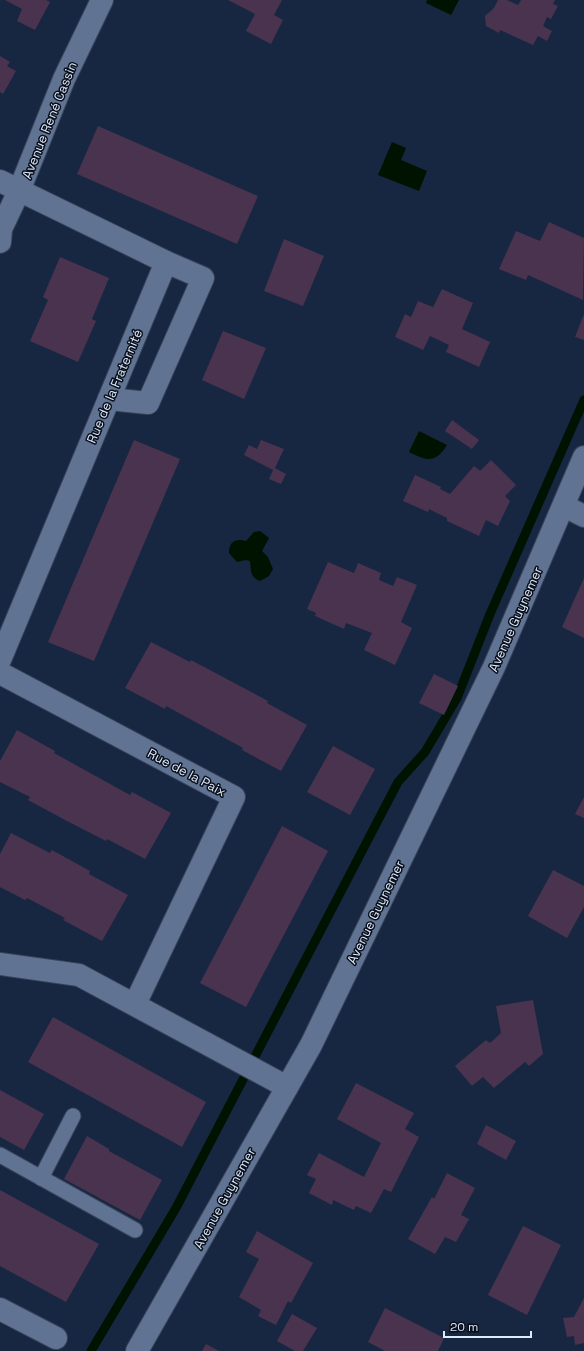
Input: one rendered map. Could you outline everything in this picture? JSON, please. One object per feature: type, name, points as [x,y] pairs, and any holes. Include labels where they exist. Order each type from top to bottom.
[{"type":"street","name":"Avenue René Cassin","points":[[0,242],[1,229],[19,192],[64,79],[102,0]]},
{"type":"street","points":[[0,181],[19,192],[203,278],[148,404],[109,399]]},
{"type":"street","name":"Rue de la Fraternité","points":[[0,660],[166,262]]},
{"type":"street","name":"Avenue Guynemer","points":[[137,1351],[311,1044],[494,667],[584,457]]},
{"type":"street","points":[[564,506],[584,516]]},
{"type":"street","name":"Rue de la Paix","points":[[0,673],[234,797],[135,1004]]},
{"type":"street","points":[[0,964],[80,975],[287,1087]]},
{"type":"street","points":[[0,1309],[56,1338]]},
{"type":"lane","points":[[40,1178],[73,1116]]},
{"type":"lane","points":[[0,1156],[134,1230]]},
{"type":"shaded area","points":[[427,0],[459,0],[451,15],[426,3]]},
{"type":"shaded area","points":[[392,142],[406,148],[401,160],[427,171],[419,191],[378,175]]},
{"type":"shaded area","points":[[419,431],[447,445],[439,455],[430,459],[426,459],[409,452]]},
{"type":"shaded area","points":[[260,531],[269,538],[262,551],[268,557],[273,569],[269,576],[260,581],[253,576],[250,561],[246,560],[237,562],[229,553],[229,549],[234,541],[246,541],[254,532]]},
{"type":"building","points":[[5,0],[46,0],[50,2],[35,30],[17,21],[22,9]]},
{"type":"building","points":[[228,0],[282,0],[274,15],[283,20],[271,44],[246,31],[255,14]]},
{"type":"building","points":[[498,0],[507,0],[518,5],[521,0],[555,0],[553,4],[558,6],[551,19],[547,17],[543,26],[552,31],[547,41],[538,36],[533,45],[500,30],[499,33],[486,26],[485,16],[494,8]]},
{"type":"building","points":[[0,56],[10,62],[7,66],[16,71],[3,94],[0,92]]},
{"type":"building","points":[[98,126],[258,196],[237,244],[77,174]]},
{"type":"building","points":[[549,222],[584,238],[583,300],[528,275],[526,280],[499,269],[516,231],[540,241]]},
{"type":"building","points":[[284,239],[324,256],[303,306],[264,291]]},
{"type":"building","points":[[60,257],[109,278],[92,319],[96,321],[78,362],[30,341],[48,300],[43,297]]},
{"type":"building","points":[[442,289],[473,303],[462,329],[490,342],[479,367],[446,352],[449,345],[430,336],[423,350],[395,337],[405,314],[411,317],[418,301],[433,307]]},
{"type":"building","points":[[584,314],[584,340],[575,337]]},
{"type":"building","points":[[223,331],[266,348],[244,399],[202,380]]},
{"type":"building","points":[[452,420],[479,440],[472,449],[445,431]]},
{"type":"building","points":[[134,440],[180,459],[94,661],[48,642]]},
{"type":"building","points":[[261,440],[284,449],[275,468],[286,474],[281,484],[269,479],[273,470],[244,455],[249,445],[257,449]]},
{"type":"building","points":[[491,460],[516,485],[505,496],[510,501],[498,526],[486,520],[479,536],[447,521],[447,518],[429,509],[428,512],[403,501],[415,475],[441,487],[440,489],[450,494],[474,466],[480,471]]},
{"type":"building","points":[[328,562],[354,573],[358,563],[381,573],[379,580],[393,586],[397,577],[417,585],[401,622],[412,628],[395,665],[364,650],[372,633],[346,623],[344,629],[315,616],[316,613],[307,609]]},
{"type":"building","points":[[584,578],[584,638],[562,627]]},
{"type":"building","points":[[151,642],[190,662],[191,660],[268,701],[267,703],[307,725],[281,771],[242,750],[243,748],[166,706],[165,709],[125,688]]},
{"type":"building","points":[[434,674],[458,686],[444,715],[419,703]]},
{"type":"building","points":[[17,730],[55,751],[54,753],[130,795],[132,792],[171,813],[145,859],[107,839],[106,841],[67,821],[28,800],[30,797],[0,782],[0,761]]},
{"type":"building","points":[[333,746],[375,769],[350,815],[307,792]]},
{"type":"building","points":[[584,797],[584,818],[575,814]]},
{"type":"building","points":[[282,826],[328,851],[246,1007],[200,983]]},
{"type":"building","points":[[11,833],[50,853],[52,850],[90,871],[89,874],[128,895],[102,941],[63,920],[65,918],[27,898],[25,900],[0,887],[0,854]]},
{"type":"building","points":[[553,870],[584,886],[584,907],[567,938],[528,916]]},
{"type":"building","points":[[533,1000],[543,1054],[529,1066],[525,1062],[494,1088],[483,1077],[472,1086],[455,1066],[486,1040],[490,1043],[501,1033],[496,1006]]},
{"type":"building","points":[[53,1017],[206,1102],[182,1147],[28,1062]]},
{"type":"building","points":[[356,1083],[414,1113],[405,1129],[419,1137],[391,1192],[384,1189],[371,1213],[356,1206],[354,1210],[333,1200],[332,1205],[309,1193],[316,1179],[307,1175],[319,1153],[364,1177],[381,1143],[337,1119]]},
{"type":"building","points":[[0,1090],[44,1114],[24,1150],[0,1137]]},
{"type":"building","points":[[486,1125],[516,1141],[506,1160],[477,1144]]},
{"type":"building","points":[[87,1136],[109,1149],[109,1151],[162,1180],[140,1220],[64,1179]]},
{"type":"building","points":[[447,1173],[475,1188],[461,1215],[469,1219],[456,1242],[445,1237],[435,1254],[408,1239],[432,1197],[434,1199]]},
{"type":"building","points":[[0,1190],[99,1244],[66,1302],[0,1266]]},
{"type":"building","points":[[523,1226],[561,1245],[527,1315],[488,1295]]},
{"type":"building","points":[[257,1231],[313,1263],[291,1303],[288,1301],[276,1325],[258,1316],[261,1310],[239,1297],[259,1259],[246,1252]]},
{"type":"building","points":[[584,1298],[584,1343],[575,1345],[574,1336],[567,1337],[563,1318],[574,1317]]},
{"type":"building","points":[[385,1308],[444,1338],[438,1351],[385,1351],[368,1342]]},
{"type":"building","points":[[292,1314],[317,1328],[303,1351],[295,1351],[277,1341]]},
{"type":"building","points":[[206,1344],[219,1351],[202,1351]]},
{"type":"waterway","points":[[91,1351],[176,1208],[398,782],[425,752],[457,698],[490,614],[584,400]]}]
